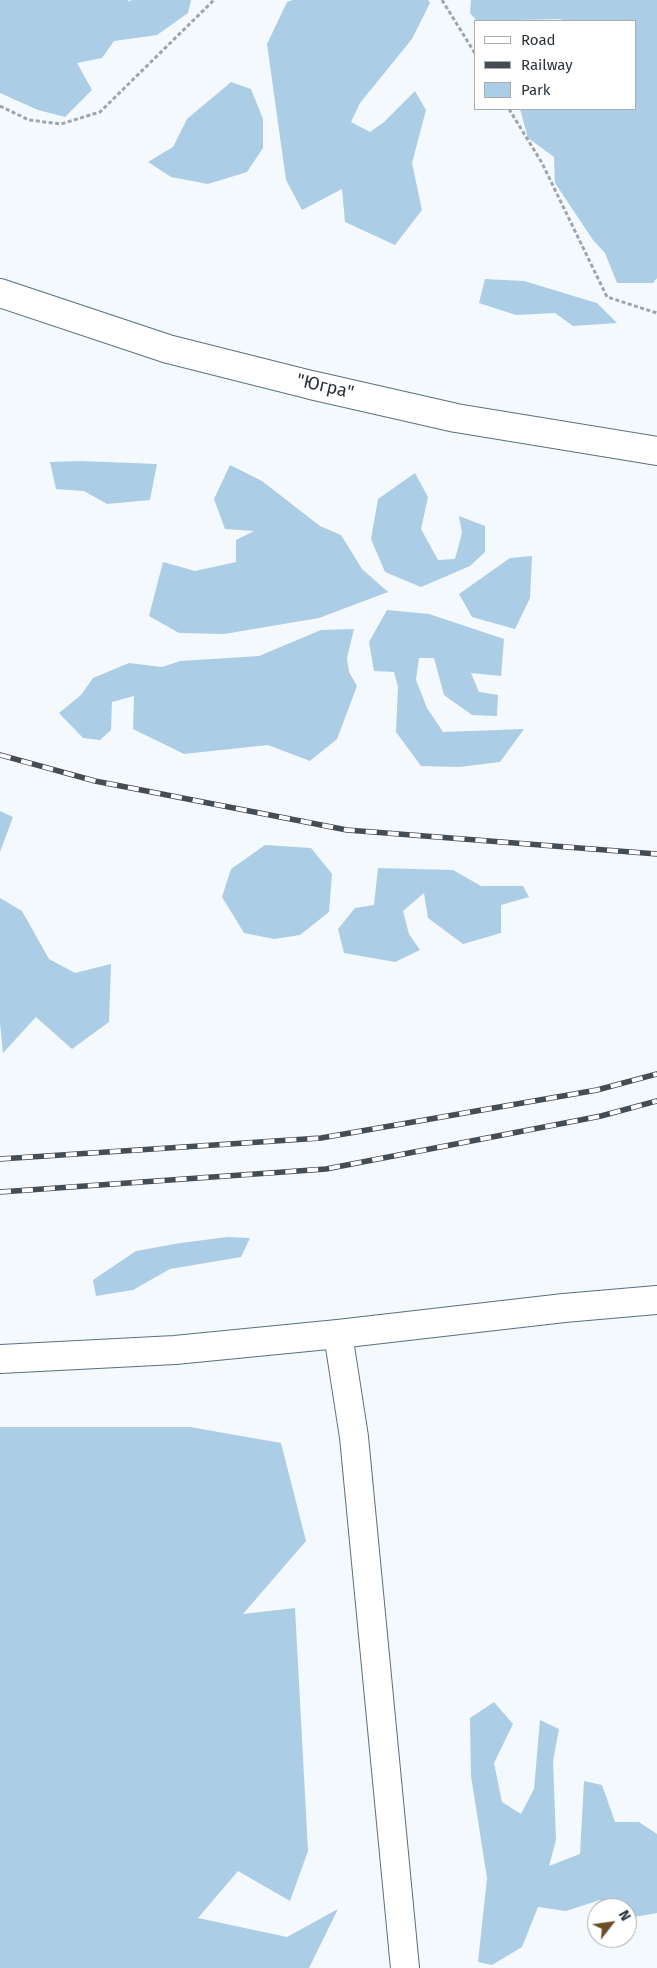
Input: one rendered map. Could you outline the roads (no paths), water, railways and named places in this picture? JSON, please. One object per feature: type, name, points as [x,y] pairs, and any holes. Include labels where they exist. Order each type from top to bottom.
[{"type":"main road","name":"\"Югра\"","points":[[0,293],[168,348],[311,385],[456,418],[657,450]]},
{"type":"main road","points":[[0,1360],[175,1350],[338,1334],[564,1308],[657,1300]]},
{"type":"main road","points":[[338,1334],[354,1437],[405,1968]]},
{"type":"railway","points":[[0,755],[95,781],[347,830],[657,854]]},
{"type":"railway","points":[[0,1159],[321,1138],[597,1090],[657,1074]]},
{"type":"railway","points":[[0,1192],[326,1169],[601,1116],[657,1101]]}]
